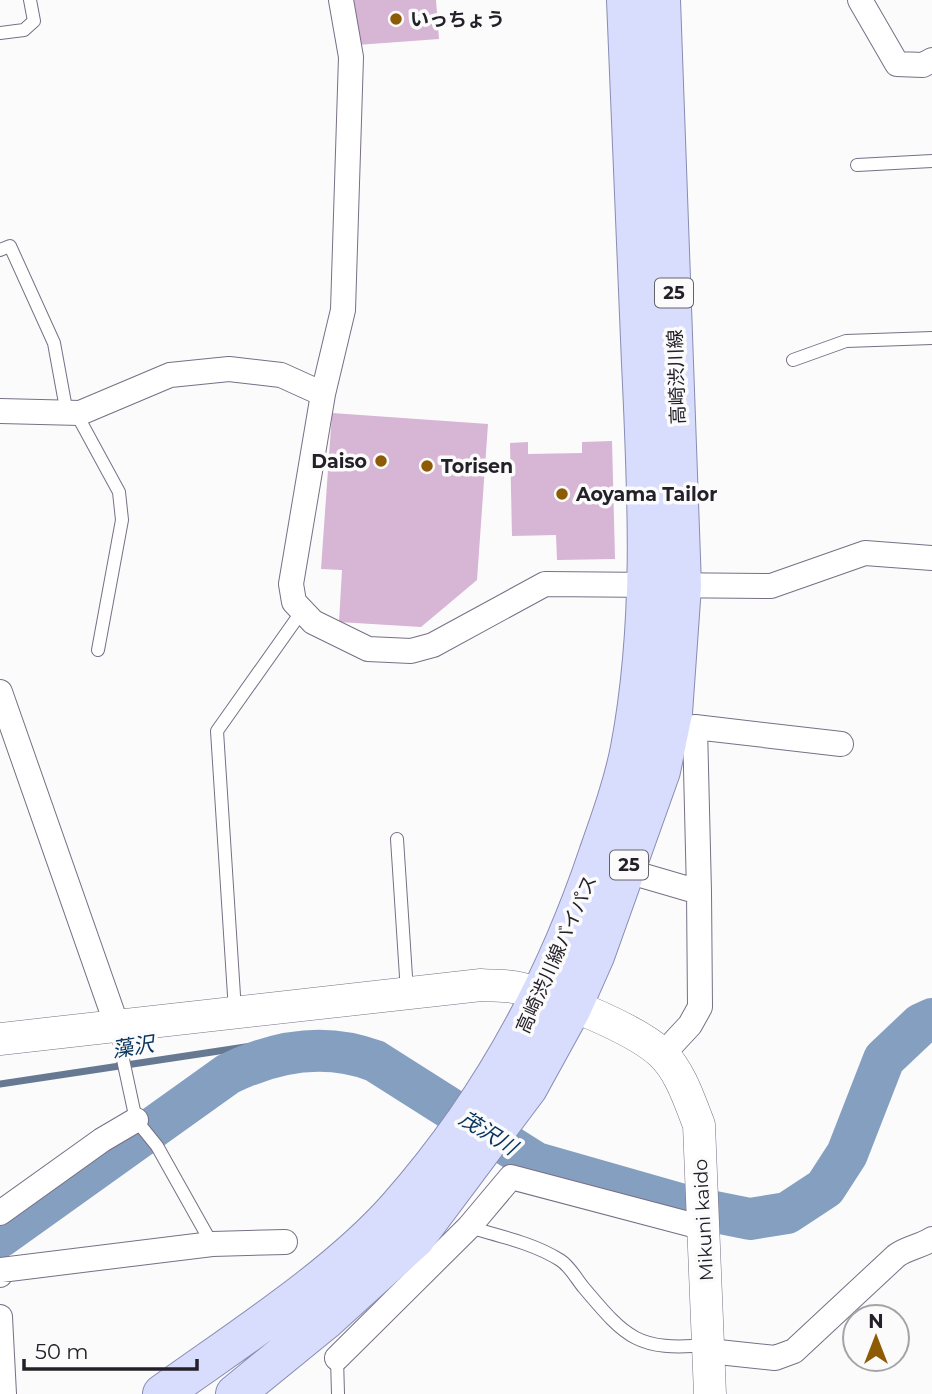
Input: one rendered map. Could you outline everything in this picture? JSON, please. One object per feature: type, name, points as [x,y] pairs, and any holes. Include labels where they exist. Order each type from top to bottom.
[{"type":"main road","name":"高崎渋川線","points":[[626,0],[649,543],[665,585]]},
{"type":"main road","name":"高崎渋川線","points":[[661,0],[665,585]]},
{"type":"main road","name":"高崎渋川線バイパス","points":[[557,1001],[627,870],[660,771],[673,713],[665,585]]},
{"type":"main road","name":"高崎渋川線バイパス","points":[[162,1394],[359,1245],[480,1129],[546,1058],[580,906],[629,751],[638,698],[665,585]]},
{"type":"main road","name":"高崎渋川線バイパス","points":[[235,1394],[327,1320],[415,1239],[480,1129]]},
{"type":"street","points":[[341,0],[351,57],[343,310],[338,342],[323,394],[291,584],[294,602],[313,622],[368,649],[411,651],[432,645],[544,584],[771,586],[865,553],[932,558]]},
{"type":"street","points":[[860,0],[897,64],[923,65],[932,60]]},
{"type":"street","points":[[0,411],[71,413],[170,375],[229,369],[281,375],[323,394]]},
{"type":"street","points":[[0,692],[116,1023]]},
{"type":"street","points":[[663,1054],[690,1025],[700,1007],[695,726],[841,744]]},
{"type":"street","points":[[627,870],[699,892]]},
{"type":"street","name":"Mikuni kaido","points":[[0,1039],[116,1023],[481,985],[516,987],[630,1032],[663,1054],[686,1091],[699,1125],[710,1394]]},
{"type":"street","points":[[0,1213],[102,1140],[136,1120]]},
{"type":"street","points":[[337,1358],[469,1227],[511,1177],[704,1228]]},
{"type":"street","points":[[709,1348],[775,1358],[794,1351],[896,1256],[909,1246],[922,1246],[932,1239]]},
{"type":"street","points":[[0,1275],[1,1270],[212,1244],[285,1242]]},
{"type":"street","points":[[0,1317],[4,1394]]},
{"type":"lane","points":[[0,33],[24,30],[34,21],[30,0]]},
{"type":"lane","points":[[857,164],[932,161]]},
{"type":"lane","points":[[0,250],[10,246],[54,343],[71,413],[119,492],[122,520],[98,649]]},
{"type":"lane","points":[[793,359],[846,341],[932,338]]},
{"type":"lane","points":[[235,1011],[217,731],[302,611]]},
{"type":"lane","points":[[397,839],[407,993]]},
{"type":"lane","points":[[116,1023],[136,1120],[157,1146],[212,1244]]},
{"type":"lane","points":[[469,1227],[530,1246],[562,1261],[619,1329],[635,1339],[671,1348],[709,1348]]},
{"type":"lane","points":[[337,1358],[338,1394]]},
{"type":"building","name":"いっちょう","points":[[353,0],[436,0],[439,39],[357,45]]},
{"type":"building","points":[[332,413],[488,424],[477,580],[421,627],[339,622],[342,570],[321,569]]},
{"type":"building","name":"Aoyama Tailor","points":[[612,441],[615,559],[557,560],[556,535],[512,536],[510,443],[528,442],[528,454],[582,453],[582,442]]},
{"type":"waterway","name":"茂沢川","points":[[0,1237],[228,1074],[282,1055],[319,1051],[356,1055],[375,1061],[536,1163],[690,1207],[750,1219],[787,1213],[825,1188],[847,1154],[884,1059],[921,1024],[932,1019]]},
{"type":"waterway","name":"藻沢","points":[[0,1084],[252,1046],[267,1056]]},
{"type":"place","name":"いっちょう","points":[[396,19]]},
{"type":"place","name":"Daiso","points":[[381,461]]},
{"type":"place","name":"Torisen","points":[[427,466]]},
{"type":"place","name":"Aoyama Tailor","points":[[562,494]]}]
